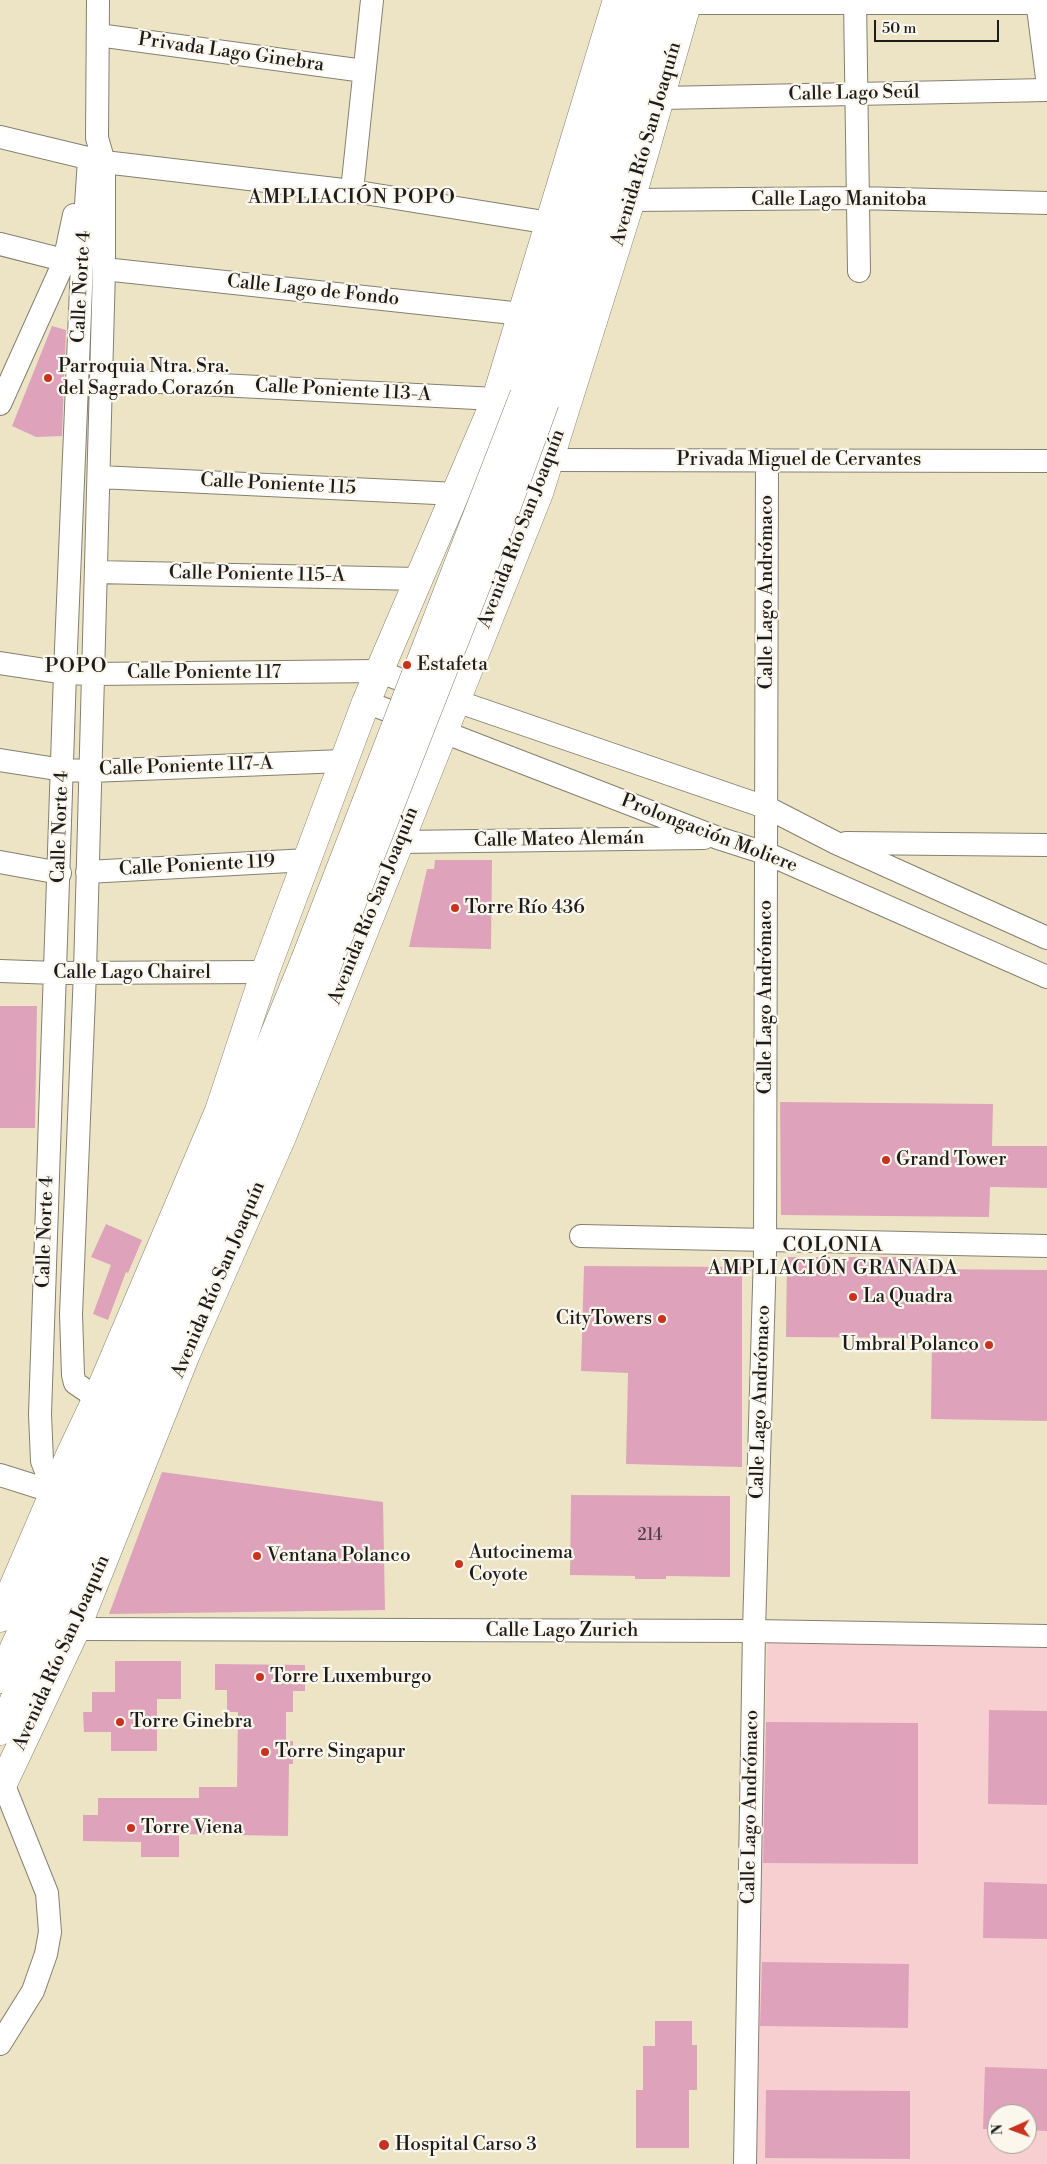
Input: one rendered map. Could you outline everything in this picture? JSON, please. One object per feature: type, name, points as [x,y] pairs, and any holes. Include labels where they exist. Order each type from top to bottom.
[{"type":"main road","points":[[0,1618],[54,1492],[98,1398],[219,1111],[265,972],[366,702],[418,579],[470,464],[496,398],[617,0]]},
{"type":"main road","points":[[616,81],[624,0]]},
{"type":"main road","name":"Avenida Río San Joaquín","points":[[535,399],[616,81],[641,0]]},
{"type":"main road","name":"Avenida Río San Joaquín","points":[[0,1731],[73,1572],[192,1261],[316,964],[535,399],[647,57],[680,1]]},
{"type":"main road","name":"Avenida Río San Joaquín","points":[[2,1786],[76,1629],[186,1354],[282,1137],[539,493],[551,460],[662,98],[680,1]]},
{"type":"main road","points":[[470,464],[500,486],[530,495],[539,493]]},
{"type":"main road","points":[[186,1354],[192,1261]]},
{"type":"main road","points":[[124,1335],[144,1309],[162,1278],[192,1261]]},
{"type":"main road","name":"Avenida Río San Joaquín","points":[[0,1679],[192,1261]]},
{"type":"street","points":[[96,161],[98,0]]},
{"type":"street","points":[[352,191],[372,0]]},
{"type":"street","points":[[680,1],[1037,1],[1047,78]]},
{"type":"street","points":[[855,2],[859,271]]},
{"type":"street","name":"Privada Lago Ginebra","points":[[98,35],[364,72]]},
{"type":"street","name":"Calle Lago Seúl","points":[[662,98],[1047,90]]},
{"type":"street","points":[[0,137],[96,161],[352,191],[550,223]]},
{"type":"street","name":"Calle Norte 4","points":[[54,1492],[42,1461],[40,1414],[63,770],[73,263],[96,161]]},
{"type":"street","name":"Calle Norte 4","points":[[96,161],[104,269],[85,972],[71,1305],[72,1364],[76,1383],[98,1398]]},
{"type":"street","name":"Calle Lago Manitoba","points":[[631,200],[858,198],[1047,202]]},
{"type":"street","points":[[0,244],[73,263],[7,369],[0,404]]},
{"type":"street","name":"Calle Lago de Fondo","points":[[104,269],[522,314]]},
{"type":"street","name":"Calle Poniente 113-A","points":[[100,379],[496,398]]},
{"type":"street","name":"Privada Miguel de Cervantes","points":[[551,460],[1047,461]]},
{"type":"street","name":"Calle Lago Andrómaco","points":[[745,2164],[754,1631],[766,1241],[768,854],[767,460]]},
{"type":"street","name":"Calle Poniente 115","points":[[99,476],[457,494]]},
{"type":"street","name":"Calle Poniente 115-A","points":[[96,572],[418,579]]},
{"type":"street","name":"Calle Poniente 117","points":[[0,662],[65,673],[92,674],[378,672]]},
{"type":"street","points":[[378,672],[456,701],[768,808],[836,844],[1047,938]]},
{"type":"street","name":"Prolongación Moliere","points":[[366,702],[718,838],[768,854],[1047,977]]},
{"type":"street","name":"Calle Poniente 117-A","points":[[0,760],[63,770],[90,771],[344,761]]},
{"type":"street","name":"Calle Mateo Alemán","points":[[400,842],[718,838]]},
{"type":"street","points":[[836,844],[1047,846]]},
{"type":"street","name":"Calle Poniente 119","points":[[87,872],[308,860]]},
{"type":"street","points":[[0,862],[60,873]]},
{"type":"street","name":"Calle Lago Chairel","points":[[1,971],[56,973],[265,972]]},
{"type":"street","points":[[581,1236],[1047,1246]]},
{"type":"street","points":[[0,1475],[54,1492]]},
{"type":"street","name":"Calle Lago Zurich","points":[[76,1629],[754,1631],[1047,1636]]},
{"type":"street","points":[[0,2044],[33,1991],[46,1954],[50,1932],[48,1893],[2,1786]]},
{"type":"shaded area","points":[[768,1635],[1047,1637],[1047,2164],[752,2164]]},
{"type":"building","name":"Parroquia Ntra. Sra. del Sagrado Corazón","points":[[52,326],[66,330],[62,436],[36,437],[12,426]]},
{"type":"building","name":"Torre Río 436","points":[[435,860],[492,860],[491,949],[409,947],[427,869],[434,869]]},
{"type":"building","points":[[0,1006],[37,1006],[35,1128],[0,1128]]},
{"type":"building","name":"Grand Tower","points":[[780,1102],[993,1104],[992,1146],[1047,1146],[1047,1188],[990,1187],[989,1217],[781,1215]]},
{"type":"building","points":[[106,1224],[142,1240],[128,1273],[126,1272],[108,1320],[93,1314],[111,1265],[91,1257]]},
{"type":"building","name":"Umbral Polanco","points":[[787,1257],[919,1257],[920,1269],[1047,1270],[1047,1421],[931,1419],[932,1338],[786,1337]]},
{"type":"building","name":"CityTowers","points":[[584,1266],[742,1267],[742,1467],[626,1464],[628,1373],[581,1371]]},
{"type":"building","name":"Ventana Polanco","points":[[162,1472],[383,1502],[385,1610],[109,1614]]},
{"type":"building","points":[[571,1495],[730,1496],[730,1577],[666,1576],[666,1579],[635,1579],[635,1576],[570,1575]]},
{"type":"building","name":"Torre Ginebra","points":[[115,1661],[181,1661],[181,1699],[157,1699],[157,1751],[111,1751],[111,1732],[84,1732],[83,1712],[92,1712],[92,1692],[115,1692]]},
{"type":"building","points":[[215,1664],[305,1665],[305,1691],[293,1691],[293,1712],[286,1712],[286,1741],[293,1741],[293,1764],[289,1764],[288,1836],[179,1834],[179,1857],[141,1857],[141,1842],[83,1841],[83,1815],[98,1815],[98,1798],[199,1798],[199,1787],[237,1787],[238,1712],[227,1712],[227,1690],[215,1690]]},
{"type":"building","points":[[989,1710],[1047,1711],[1047,1805],[988,1804]]},
{"type":"building","points":[[766,1722],[918,1723],[918,1864],[763,1863]]},
{"type":"building","points":[[984,1882],[1047,1884],[1047,1939],[983,1938]]},
{"type":"building","points":[[762,1962],[909,1964],[908,2028],[760,2026]]},
{"type":"building","points":[[655,2021],[692,2021],[692,2045],[697,2045],[697,2090],[689,2090],[689,2148],[636,2148],[636,2090],[643,2090],[643,2046],[655,2046]]},
{"type":"building","points":[[985,2067],[1047,2069],[1047,2131],[1037,2130],[1037,2104],[987,2104],[987,2129],[983,2129]]},
{"type":"building","points":[[766,2090],[910,2091],[910,2159],[765,2158]]},
{"type":"place","name":"Parroquia Ntra. Sra. del Sagrado Corazón","points":[[48,378]]},
{"type":"place","name":"Estafeta","points":[[407,665]]},
{"type":"place","name":"Torre Río 436","points":[[455,908]]},
{"type":"place","name":"Grand Tower","points":[[886,1160]]},
{"type":"place","name":"La Quadra","points":[[853,1297]]},
{"type":"place","name":"CityTowers","points":[[662,1319]]},
{"type":"place","name":"Umbral Polanco","points":[[989,1345]]},
{"type":"place","name":"Ventana Polanco","points":[[257,1556]]},
{"type":"place","name":"Autocinema Coyote","points":[[459,1564]]},
{"type":"place","name":"Torre Luxemburgo","points":[[260,1677]]},
{"type":"place","name":"Torre Ginebra","points":[[120,1722]]},
{"type":"place","name":"Torre Singapur","points":[[265,1752]]},
{"type":"place","name":"Torre Viena","points":[[131,1828]]},
{"type":"place","name":"Hospital Carso 3","points":[[384,2145]]},
{"type":"district","name":"AMPLIACIÓN POPO","points":[[352,198]]},
{"type":"district","name":"POPO","points":[[76,667]]},
{"type":"district","name":"COLONIA AMPLIACIÓN GRANADA","points":[[833,1258]]}]
